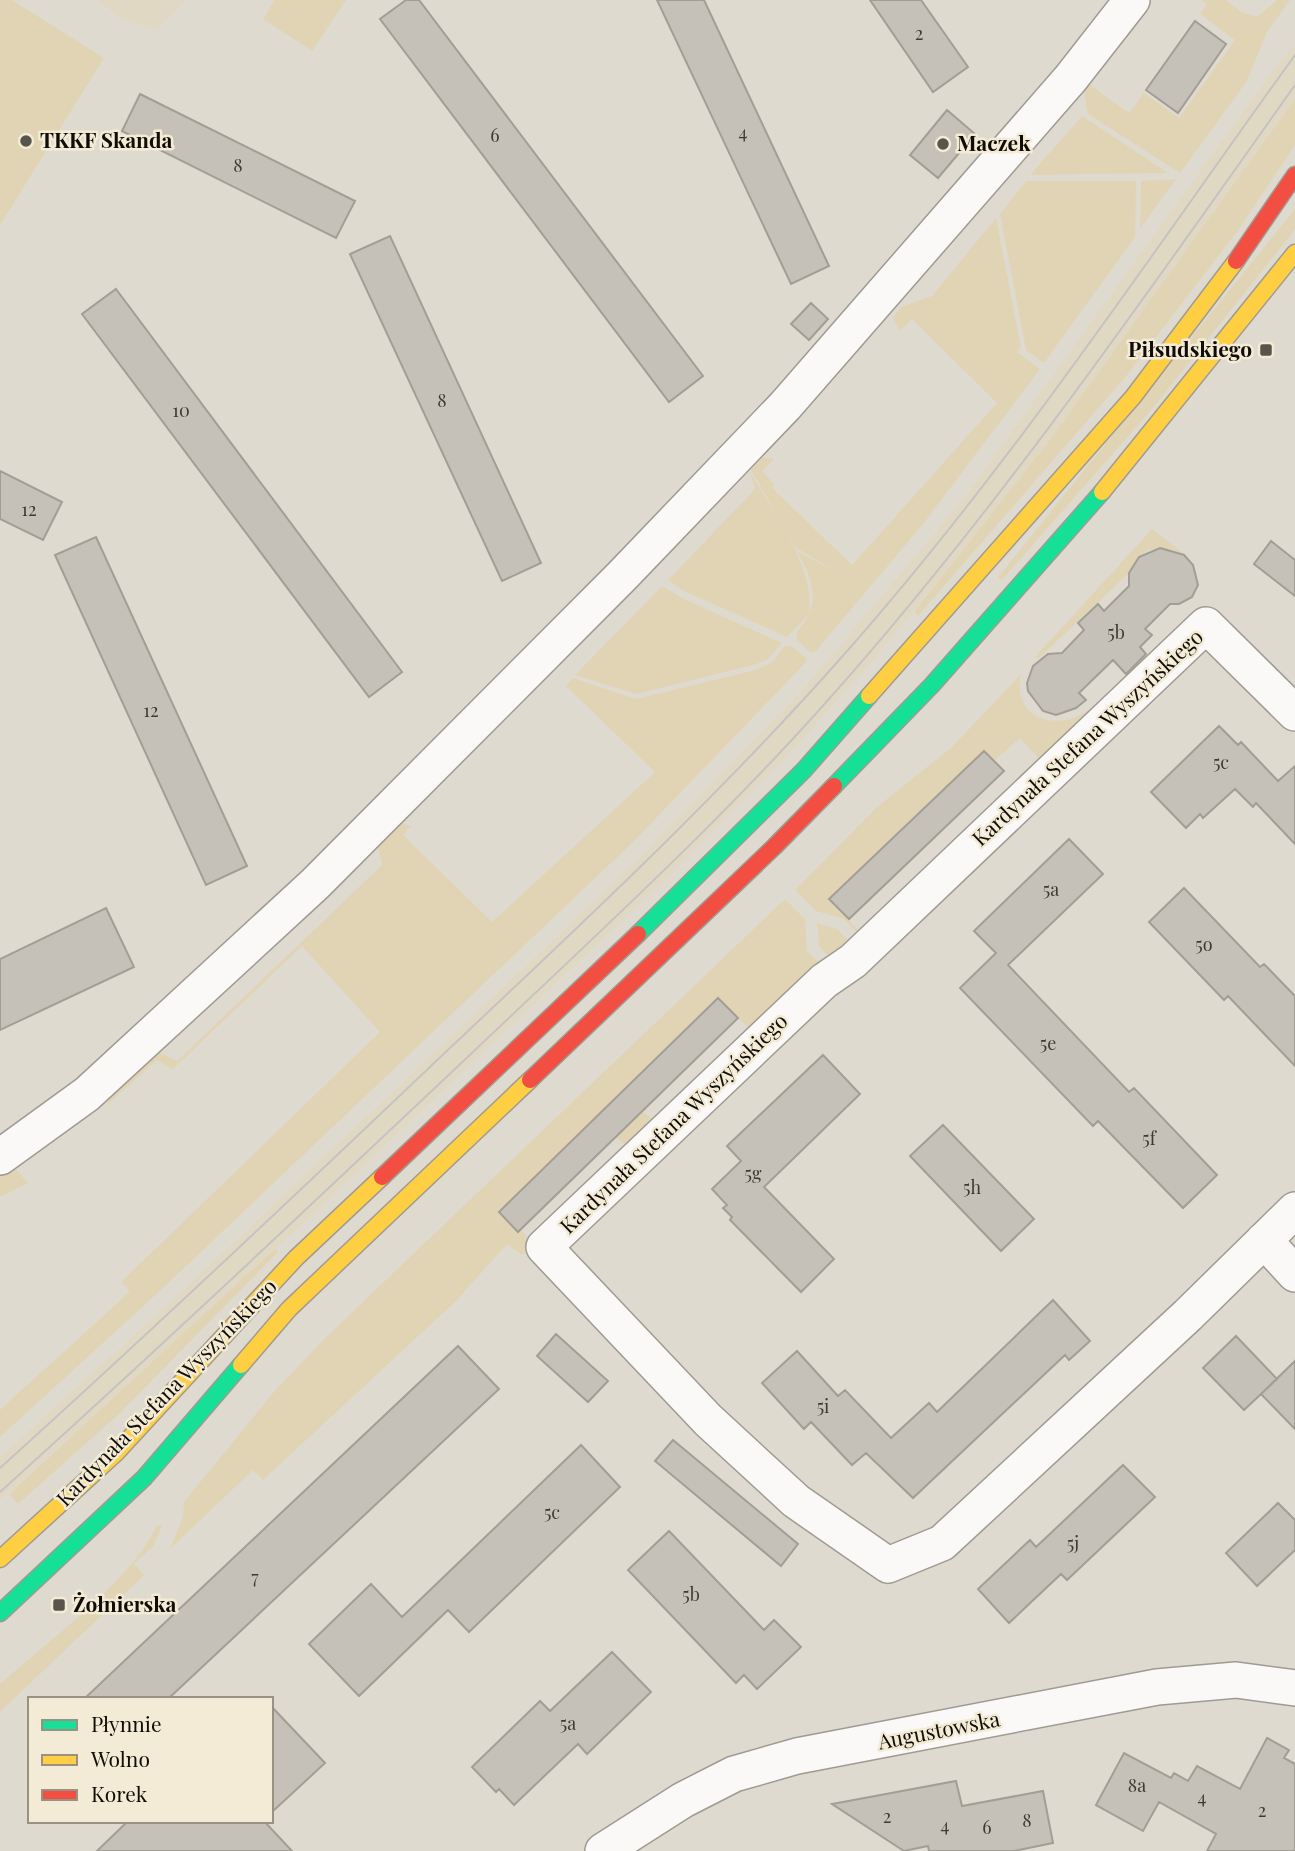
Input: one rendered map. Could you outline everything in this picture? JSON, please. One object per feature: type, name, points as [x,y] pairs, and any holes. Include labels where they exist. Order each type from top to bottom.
[{"type":"main road","name":"Kardynała Stefana Wyszyńskiego","points":[[0,1559],[116,1453],[296,1258],[715,862],[804,770],[1133,397],[1228,273],[1295,175]]},
{"type":"main road","name":"Kardynała Stefana Wyszyńskiego","points":[[0,1613],[109,1514],[144,1478],[289,1309],[774,847],[923,694],[1123,469],[1295,253]]},
{"type":"street","points":[[0,1157],[87,1094],[315,884],[622,576],[785,406],[1071,78],[1132,0]]},
{"type":"street","name":"Kardynała Stefana Wyszyńskiego","points":[[1295,713],[1206,625],[853,961],[824,981],[544,1247],[718,1429],[796,1501],[888,1565],[942,1543],[1188,1315],[1295,1210]]},
{"type":"street","points":[[1264,1240],[1295,1274]]},
{"type":"street","name":"Augustowska","points":[[604,1851],[683,1800],[734,1774],[797,1756],[1157,1687],[1236,1679],[1295,1688]]},
{"type":"shaded area","name":"TKKF Skanda","points":[[0,0],[12,0],[104,58],[0,225]]},
{"type":"shaded area","points":[[97,0],[187,0],[156,31],[120,17]]},
{"type":"shaded area","points":[[275,0],[346,0],[312,51],[263,19]]},
{"type":"shaded area","points":[[1149,0],[1087,83],[1129,113],[1144,93],[1179,118],[1235,40],[1200,14],[1207,4],[1201,0],[1226,0],[1241,12],[1257,17],[1277,0],[1290,0],[1267,32],[1247,81],[1180,173],[1088,114],[1082,81]]},
{"type":"shaded area","points":[[1295,45],[1295,99],[1022,478],[869,665],[788,755],[666,879],[195,1325],[0,1500],[0,1457],[172,1301],[642,856],[806,686],[965,497],[1277,65]]},
{"type":"shaded area","points":[[1295,99],[1295,145],[1239,229],[1127,375],[918,616],[914,612],[1047,444]]},
{"type":"shaded area","points":[[1082,116],[1168,173],[1030,175]]},
{"type":"shaded area","points":[[1176,179],[1140,229],[1141,181]]},
{"type":"shaded area","points":[[1026,181],[1136,181],[1135,237],[1044,363],[1026,350],[1000,214]]},
{"type":"shaded area","points":[[1295,209],[1295,229],[1153,408],[1002,580],[998,577]]},
{"type":"shaded area","points":[[996,218],[1021,347],[1017,352],[1040,369],[923,524],[815,652],[810,652],[797,640],[796,633],[810,613],[813,594],[808,573],[797,551],[841,575],[795,547],[749,466],[760,457],[774,459],[762,471],[775,485],[772,488],[852,565],[997,403],[912,319],[900,331],[893,318],[901,307],[932,296]]},
{"type":"shaded area","points":[[749,470],[790,539],[806,577],[809,614],[787,637],[684,591],[668,580],[755,489]]},
{"type":"shaded area","points":[[1152,529],[1182,552],[1193,565],[1173,550],[1149,550],[1139,557],[1129,573],[1038,659],[1035,657]]},
{"type":"shaded area","points":[[662,586],[684,599],[782,643],[767,660],[753,665],[636,694],[575,675]]},
{"type":"shaded area","points":[[785,646],[791,646],[806,658],[806,662],[631,844],[162,1289],[0,1437],[0,1410],[130,1291],[121,1282],[380,1032],[302,946],[172,1070],[157,1060],[110,1102],[112,1109],[107,1098],[157,1051],[177,1061],[382,865],[378,847],[399,823],[411,826],[403,835],[492,922],[655,772],[566,686],[573,678],[636,699],[755,670],[771,663]]},
{"type":"shaded area","points":[[1021,674],[1020,690],[1024,703],[1031,712],[1042,718],[1067,720],[1093,707],[1098,712],[1043,763],[1020,738],[994,761],[983,751],[828,899],[862,934],[859,935],[844,919],[816,911],[795,890],[877,807],[952,747]]},
{"type":"shaded area","points":[[785,899],[805,919],[807,951],[821,965],[752,1031],[717,998],[622,1092],[657,1124],[630,1150],[595,1118],[499,1212],[518,1232],[521,1230],[530,1239],[530,1250],[522,1255],[507,1244],[456,1301],[263,1480],[253,1470],[170,1549],[183,1517],[184,1502],[273,1393],[322,1341]]},
{"type":"shaded area","points":[[817,923],[837,929],[850,942],[829,957],[819,946]]},
{"type":"shaded area","points":[[36,1149],[39,1152],[14,1167],[28,1183],[0,1197],[0,1169]]},
{"type":"shaded area","points":[[275,1249],[278,1252],[120,1413],[18,1504],[9,1494]]},
{"type":"shaded area","points":[[163,1524],[153,1546],[134,1564],[144,1575],[0,1712],[0,1684],[107,1590],[144,1548],[157,1526]]},
{"type":"building","points":[[406,0],[419,0],[703,376],[669,402],[380,19]]},
{"type":"building","points":[[657,0],[704,0],[829,266],[791,284]]},
{"type":"building","points":[[870,0],[921,0],[968,67],[933,92]]},
{"type":"building","points":[[1195,21],[1226,44],[1178,113],[1146,90]]},
{"type":"building","points":[[140,94],[355,201],[336,238],[122,131]]},
{"type":"building","name":"Maczek","points":[[947,110],[975,134],[938,178],[910,155]]},
{"type":"building","points":[[390,236],[541,563],[502,581],[350,254]]},
{"type":"building","points":[[116,289],[402,672],[369,697],[82,314]]},
{"type":"building","points":[[811,303],[828,319],[809,340],[791,324]]},
{"type":"building","points":[[0,471],[62,502],[43,540],[0,519]]},
{"type":"building","points":[[96,537],[247,866],[206,885],[55,555]]},
{"type":"building","points":[[1271,541],[1295,560],[1295,596],[1254,564]]},
{"type":"building","points":[[1160,548],[1184,555],[1193,565],[1198,585],[1192,597],[1179,604],[1170,604],[1145,629],[1152,635],[1140,647],[1146,654],[1126,674],[1113,660],[1079,693],[1086,700],[1076,708],[1056,715],[1043,711],[1028,691],[1027,683],[1033,666],[1048,654],[1062,653],[1084,630],[1078,623],[1098,604],[1104,611],[1129,586],[1129,573],[1139,557]]},
{"type":"building","points":[[1219,726],[1238,745],[1241,742],[1278,781],[1295,766],[1295,844],[1256,803],[1253,807],[1235,789],[1203,818],[1200,814],[1186,828],[1151,792]]},
{"type":"building","points":[[984,751],[1004,771],[849,919],[829,899]]},
{"type":"building","points":[[1069,839],[1103,874],[1008,965],[1129,1092],[1134,1088],[1217,1175],[1183,1208],[1098,1121],[1093,1126],[960,988],[996,953],[974,931]]},
{"type":"building","points":[[1184,888],[1260,967],[1264,964],[1295,996],[1295,1066],[1228,996],[1224,1000],[1149,922]]},
{"type":"building","points":[[106,908],[134,967],[0,1030],[0,959]]},
{"type":"building","points":[[718,998],[738,1018],[518,1232],[499,1212]]},
{"type":"building","points":[[823,1055],[860,1094],[764,1187],[834,1259],[801,1292],[730,1220],[732,1217],[723,1208],[727,1205],[712,1189],[741,1161],[727,1146]]},
{"type":"building","points":[[943,1125],[1034,1219],[1001,1251],[910,1156]]},
{"type":"building","points":[[1053,1300],[1090,1341],[1069,1360],[1065,1355],[913,1498],[866,1453],[852,1465],[811,1422],[804,1429],[762,1383],[797,1351],[838,1396],[845,1390],[891,1438],[929,1403],[937,1412]]},
{"type":"building","points":[[556,1334],[608,1381],[588,1402],[537,1356]]},
{"type":"building","points":[[1236,1336],[1277,1379],[1244,1410],[1203,1368]]},
{"type":"building","points":[[458,1346],[499,1389],[170,1697],[86,1697]]},
{"type":"building","points":[[1295,1361],[1295,1429],[1261,1394]]},
{"type":"building","points":[[673,1440],[798,1544],[781,1566],[655,1461]]},
{"type":"building","points":[[581,1445],[620,1487],[469,1632],[448,1610],[359,1696],[309,1644],[371,1584],[402,1617]]},
{"type":"building","points":[[1123,1465],[1155,1497],[1067,1580],[1061,1574],[1009,1623],[978,1589],[1030,1540],[1036,1547]]},
{"type":"building","points":[[1278,1503],[1295,1520],[1295,1550],[1257,1586],[1226,1553]]},
{"type":"building","points":[[669,1531],[764,1630],[774,1620],[801,1647],[757,1689],[744,1675],[736,1683],[628,1570]]},
{"type":"building","points":[[612,1652],[651,1692],[587,1754],[578,1744],[514,1805],[499,1789],[496,1792],[472,1767],[540,1701],[550,1711]]},
{"type":"building","points":[[273,1708],[325,1763],[273,1811]]},
{"type":"building","points":[[1267,1738],[1289,1750],[1284,1758],[1295,1764],[1295,1851],[1207,1851],[1216,1834],[1159,1802],[1143,1831],[1096,1805],[1124,1753],[1171,1778],[1174,1773],[1188,1781],[1197,1766],[1240,1789]]},
{"type":"building","points":[[956,1781],[962,1806],[1043,1791],[1053,1843],[1014,1851],[929,1851],[928,1846],[904,1851],[832,1804]]},
{"type":"building","points":[[126,1823],[266,1823],[292,1851],[97,1851]]},
{"type":"tram line","points":[[0,1468],[228,1258],[605,901],[705,803],[801,702],[967,507],[1079,358],[1295,55]]},
{"type":"tram line","points":[[0,1492],[238,1274],[564,966],[744,791],[787,745],[892,626],[1012,476],[1127,321],[1295,85]]},
{"type":"traffic: fast","points":[[834,786],[932,685],[1102,492]]},
{"type":"traffic: fast","points":[[638,934],[804,770],[869,696]]},
{"type":"traffic: fast","points":[[0,1613],[144,1478],[241,1365]]},
{"type":"traffic: slow","points":[[1102,492],[1295,253]]},
{"type":"traffic: slow","points":[[869,696],[1133,397],[1236,261]]},
{"type":"traffic: slow","points":[[241,1365],[289,1309],[530,1080]]},
{"type":"traffic: slow","points":[[0,1559],[116,1453],[296,1258],[382,1177]]},
{"type":"traffic: jam","points":[[1236,261],[1295,175]]},
{"type":"traffic: jam","points":[[530,1080],[774,847],[834,786]]},
{"type":"traffic: jam","points":[[382,1177],[638,934]]},
{"type":"place","name":"TKKF Skanda","points":[[26,141]]},
{"type":"place","name":"Maczek","points":[[943,144]]},
{"type":"place","name":"Piłsudskiego","points":[[1266,350]]},
{"type":"place","name":"Żołnierska","points":[[59,1605]]}]
